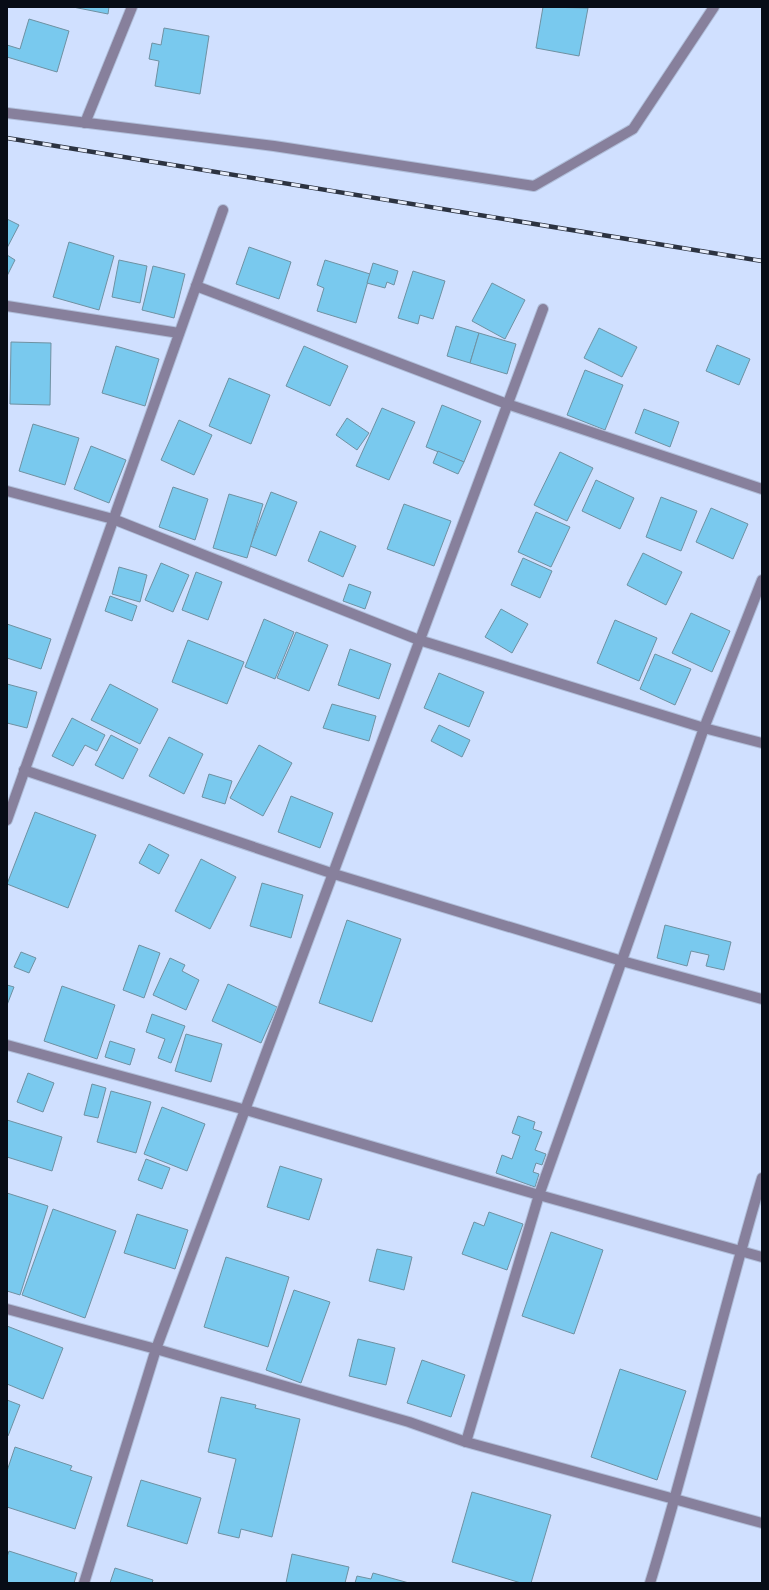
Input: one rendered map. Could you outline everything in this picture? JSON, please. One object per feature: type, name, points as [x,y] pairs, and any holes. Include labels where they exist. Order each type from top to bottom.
[{"type":"street","points":[[85,123],[132,7]]},
{"type":"street","points":[[7,113],[274,146],[534,186],[633,129],[714,7]]},
{"type":"street","points":[[7,820],[223,210]]},
{"type":"street","points":[[196,286],[507,404],[762,489]]},
{"type":"street","points":[[7,306],[180,333]]},
{"type":"street","points":[[84,1583],[156,1349],[543,309]]},
{"type":"street","points":[[7,491],[113,519],[419,640],[704,728],[762,743]]},
{"type":"street","points":[[466,1442],[539,1195],[704,728],[762,580]]},
{"type":"street","points":[[24,770],[334,874],[622,961],[762,999]]},
{"type":"street","points":[[7,1045],[246,1110],[539,1195],[762,1257]]},
{"type":"street","points":[[650,1583],[676,1500],[740,1251],[762,1178]]},
{"type":"street","points":[[7,1309],[156,1349],[409,1422],[466,1442],[762,1523]]},
{"type":"building","points":[[73,7],[109,7],[108,14]]},
{"type":"building","points":[[543,7],[588,8],[579,56],[536,48]]},
{"type":"building","points":[[29,19],[69,31],[57,72],[7,57],[7,45],[20,49]]},
{"type":"building","points":[[164,28],[209,36],[200,94],[155,86],[159,61],[149,59],[152,43],[161,45]]},
{"type":"building","points":[[7,219],[19,225],[7,248]]},
{"type":"building","points":[[69,242],[114,256],[99,310],[53,297]]},
{"type":"building","points":[[249,247],[291,262],[279,299],[236,284]]},
{"type":"building","points":[[7,255],[15,260],[7,276]]},
{"type":"building","points":[[119,260],[147,266],[140,303],[112,297]]},
{"type":"building","points":[[325,260],[370,274],[356,323],[317,311],[324,288],[317,285]]},
{"type":"building","points":[[373,263],[398,271],[394,285],[387,282],[385,288],[367,283]]},
{"type":"building","points":[[153,266],[185,274],[174,318],[142,310]]},
{"type":"building","points":[[413,271],[445,281],[433,319],[420,315],[418,324],[398,318]]},
{"type":"building","points":[[492,283],[525,300],[505,339],[472,321]]},
{"type":"building","points":[[456,326],[479,333],[470,363],[447,356]]},
{"type":"building","points":[[599,328],[637,347],[622,377],[584,358]]},
{"type":"building","points":[[479,333],[516,344],[507,374],[470,363]]},
{"type":"building","points":[[11,342],[51,343],[50,405],[10,404]]},
{"type":"building","points":[[717,345],[750,359],[739,385],[706,371]]},
{"type":"building","points":[[116,346],[159,359],[145,406],[102,393]]},
{"type":"building","points":[[304,346],[348,366],[330,406],[286,386]]},
{"type":"building","points":[[585,370],[623,385],[605,430],[567,415]]},
{"type":"building","points":[[229,378],[270,395],[251,444],[209,426]]},
{"type":"building","points":[[442,405],[481,421],[464,462],[426,447]]},
{"type":"building","points":[[382,408],[415,422],[389,480],[356,466]]},
{"type":"building","points":[[644,409],[679,422],[670,447],[635,433]]},
{"type":"building","points":[[347,418],[369,433],[357,450],[336,435]]},
{"type":"building","points":[[179,420],[212,435],[194,475],[161,460]]},
{"type":"building","points":[[33,424],[79,438],[65,485],[19,471]]},
{"type":"building","points":[[91,446],[126,460],[109,503],[74,489]]},
{"type":"building","points":[[438,451],[464,462],[458,474],[433,463]]},
{"type":"building","points":[[560,452],[593,468],[567,521],[534,505]]},
{"type":"building","points":[[596,480],[634,498],[620,529],[582,511]]},
{"type":"building","points":[[173,487],[208,499],[195,540],[159,527]]},
{"type":"building","points":[[271,492],[297,502],[276,556],[250,546]]},
{"type":"building","points":[[229,494],[263,504],[247,558],[213,548]]},
{"type":"building","points":[[661,497],[697,511],[681,551],[646,537]]},
{"type":"building","points":[[404,504],[451,521],[434,566],[387,549]]},
{"type":"building","points":[[711,508],[748,524],[733,559],[696,542]]},
{"type":"building","points":[[536,512],[570,527],[551,567],[518,552]]},
{"type":"building","points":[[320,531],[356,546],[343,577],[308,561]]},
{"type":"building","points":[[643,553],[682,572],[666,605],[627,585]]},
{"type":"building","points":[[523,558],[552,571],[540,598],[511,585]]},
{"type":"building","points":[[161,563],[189,575],[173,612],[145,600]]},
{"type":"building","points":[[119,567],[147,575],[140,602],[112,594]]},
{"type":"building","points":[[196,572],[222,582],[208,620],[182,610]]},
{"type":"building","points":[[349,584],[371,592],[365,609],[343,601]]},
{"type":"building","points":[[110,596],[137,606],[132,621],[105,611]]},
{"type":"building","points":[[501,609],[528,624],[512,653],[485,637]]},
{"type":"building","points":[[691,613],[730,631],[712,672],[672,653]]},
{"type":"building","points":[[264,619],[294,632],[275,679],[245,667]]},
{"type":"building","points":[[615,620],[657,638],[639,681],[597,663]]},
{"type":"building","points":[[7,624],[51,639],[41,669],[7,658]]},
{"type":"building","points":[[296,632],[328,645],[309,691],[277,678]]},
{"type":"building","points":[[188,640],[244,662],[227,704],[172,682]]},
{"type":"building","points":[[350,649],[391,664],[379,699],[338,685]]},
{"type":"building","points":[[655,654],[691,669],[675,705],[640,689]]},
{"type":"building","points":[[439,673],[484,692],[469,727],[424,708]]},
{"type":"building","points":[[7,684],[37,692],[27,728],[7,723]]},
{"type":"building","points":[[110,684],[158,709],[140,744],[91,720]]},
{"type":"building","points":[[332,704],[376,716],[369,741],[323,728]]},
{"type":"building","points":[[72,718],[105,735],[97,751],[85,745],[73,766],[52,756]]},
{"type":"building","points":[[439,725],[470,740],[462,757],[431,741]]},
{"type":"building","points":[[111,735],[138,749],[123,779],[95,765]]},
{"type":"building","points":[[169,737],[203,754],[184,794],[149,776]]},
{"type":"building","points":[[259,745],[292,763],[263,816],[230,798]]},
{"type":"building","points":[[209,774],[232,781],[225,804],[202,797]]},
{"type":"building","points":[[291,796],[333,813],[320,848],[278,832]]},
{"type":"building","points":[[35,812],[96,835],[68,908],[7,884]]},
{"type":"building","points":[[149,844],[169,855],[159,874],[139,863]]},
{"type":"building","points":[[201,859],[236,877],[210,929],[175,911]]},
{"type":"building","points":[[262,883],[303,895],[291,938],[250,926]]},
{"type":"building","points":[[347,920],[401,939],[372,1022],[319,1003]]},
{"type":"building","points":[[665,925],[731,942],[724,970],[706,966],[709,955],[691,951],[687,966],[657,958]]},
{"type":"building","points":[[139,945],[160,953],[144,998],[123,990]]},
{"type":"building","points":[[21,952],[36,958],[29,973],[14,967]]},
{"type":"building","points":[[170,958],[185,965],[182,971],[199,980],[186,1010],[153,995]]},
{"type":"building","points":[[228,984],[277,1007],[261,1043],[212,1021]]},
{"type":"building","points":[[7,985],[14,987],[7,1005]]},
{"type":"building","points":[[62,986],[115,1005],[97,1059],[44,1041]]},
{"type":"building","points":[[152,1014],[185,1026],[171,1063],[158,1058],[165,1039],[146,1032]]},
{"type":"building","points":[[186,1034],[222,1044],[211,1082],[175,1071]]},
{"type":"building","points":[[110,1041],[135,1049],[130,1065],[105,1057]]},
{"type":"building","points":[[28,1073],[54,1083],[43,1112],[17,1102]]},
{"type":"building","points":[[92,1084],[106,1088],[98,1118],[84,1115]]},
{"type":"building","points":[[111,1091],[151,1102],[136,1153],[97,1142]]},
{"type":"building","points":[[162,1107],[205,1124],[187,1171],[144,1154]]},
{"type":"building","points":[[518,1116],[535,1122],[533,1129],[542,1132],[535,1150],[546,1154],[542,1165],[536,1163],[533,1172],[539,1174],[535,1187],[496,1173],[502,1155],[512,1159],[520,1136],[512,1133]]},
{"type":"building","points":[[7,1120],[62,1137],[52,1171],[7,1157]]},
{"type":"building","points":[[146,1159],[170,1168],[162,1189],[138,1180]]},
{"type":"building","points":[[280,1166],[322,1179],[309,1220],[267,1207]]},
{"type":"building","points":[[7,1193],[48,1206],[20,1295],[7,1291]]},
{"type":"building","points":[[53,1209],[116,1231],[85,1318],[22,1295]]},
{"type":"building","points":[[489,1212],[523,1224],[507,1270],[462,1254],[474,1222],[484,1226]]},
{"type":"building","points":[[137,1214],[188,1230],[175,1269],[124,1253]]},
{"type":"building","points":[[551,1232],[603,1250],[574,1334],[522,1316]]},
{"type":"building","points":[[377,1249],[412,1257],[404,1290],[369,1281]]},
{"type":"building","points":[[226,1257],[289,1277],[268,1347],[204,1327]]},
{"type":"building","points":[[294,1290],[330,1302],[301,1383],[266,1370]]},
{"type":"building","points":[[7,1326],[63,1348],[43,1399],[7,1384]]},
{"type":"building","points":[[358,1339],[395,1348],[386,1385],[349,1376]]},
{"type":"building","points":[[422,1360],[465,1375],[451,1417],[407,1403]]},
{"type":"building","points":[[620,1369],[686,1391],[657,1480],[591,1457]]},
{"type":"building","points":[[221,1397],[256,1405],[255,1408],[300,1419],[272,1537],[241,1529],[239,1538],[218,1533],[236,1459],[208,1452]]},
{"type":"building","points":[[7,1400],[20,1405],[8,1436],[7,1436]]},
{"type":"building","points":[[15,1447],[72,1466],[70,1470],[92,1477],[75,1529],[7,1507],[7,1471]]},
{"type":"building","points":[[141,1480],[201,1498],[187,1544],[127,1526]]},
{"type":"building","points":[[472,1492],[551,1515],[531,1583],[521,1583],[452,1562]]},
{"type":"building","points":[[9,1551],[77,1573],[74,1583],[7,1583],[7,1557]]},
{"type":"building","points":[[292,1554],[349,1567],[345,1583],[286,1583]]},
{"type":"building","points":[[115,1568],[153,1580],[152,1583],[110,1583]]},
{"type":"building","points":[[373,1573],[409,1583],[355,1583],[357,1576],[371,1579]]},
{"type":"railway","points":[[7,138],[762,261]]}]
